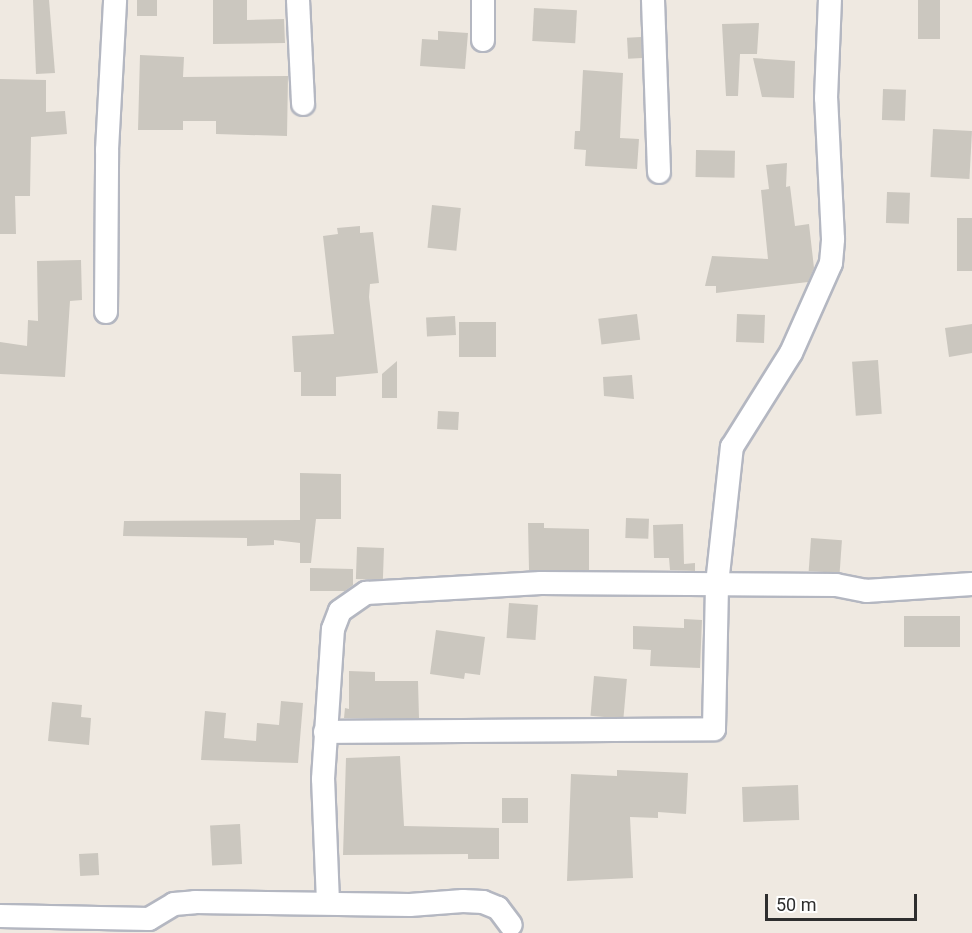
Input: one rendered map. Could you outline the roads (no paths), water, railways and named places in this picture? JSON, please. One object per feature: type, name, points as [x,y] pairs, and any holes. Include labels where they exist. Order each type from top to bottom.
[{"type":"street","points":[[106,312],[107,150],[114,0]]},
{"type":"street","points":[[298,0],[303,104]]},
{"type":"street","points":[[483,0],[483,40]]},
{"type":"street","points":[[653,0],[659,172]]},
{"type":"street","points":[[325,732],[714,729],[717,584],[732,447],[791,353],[831,263],[833,239],[826,98],[830,0]]},
{"type":"street","points":[[328,902],[325,732],[333,629],[340,611],[366,593],[523,583],[836,585],[866,591],[972,584]]},
{"type":"street","points":[[0,916],[148,926],[174,904],[483,902],[498,909],[511,925]]}]
